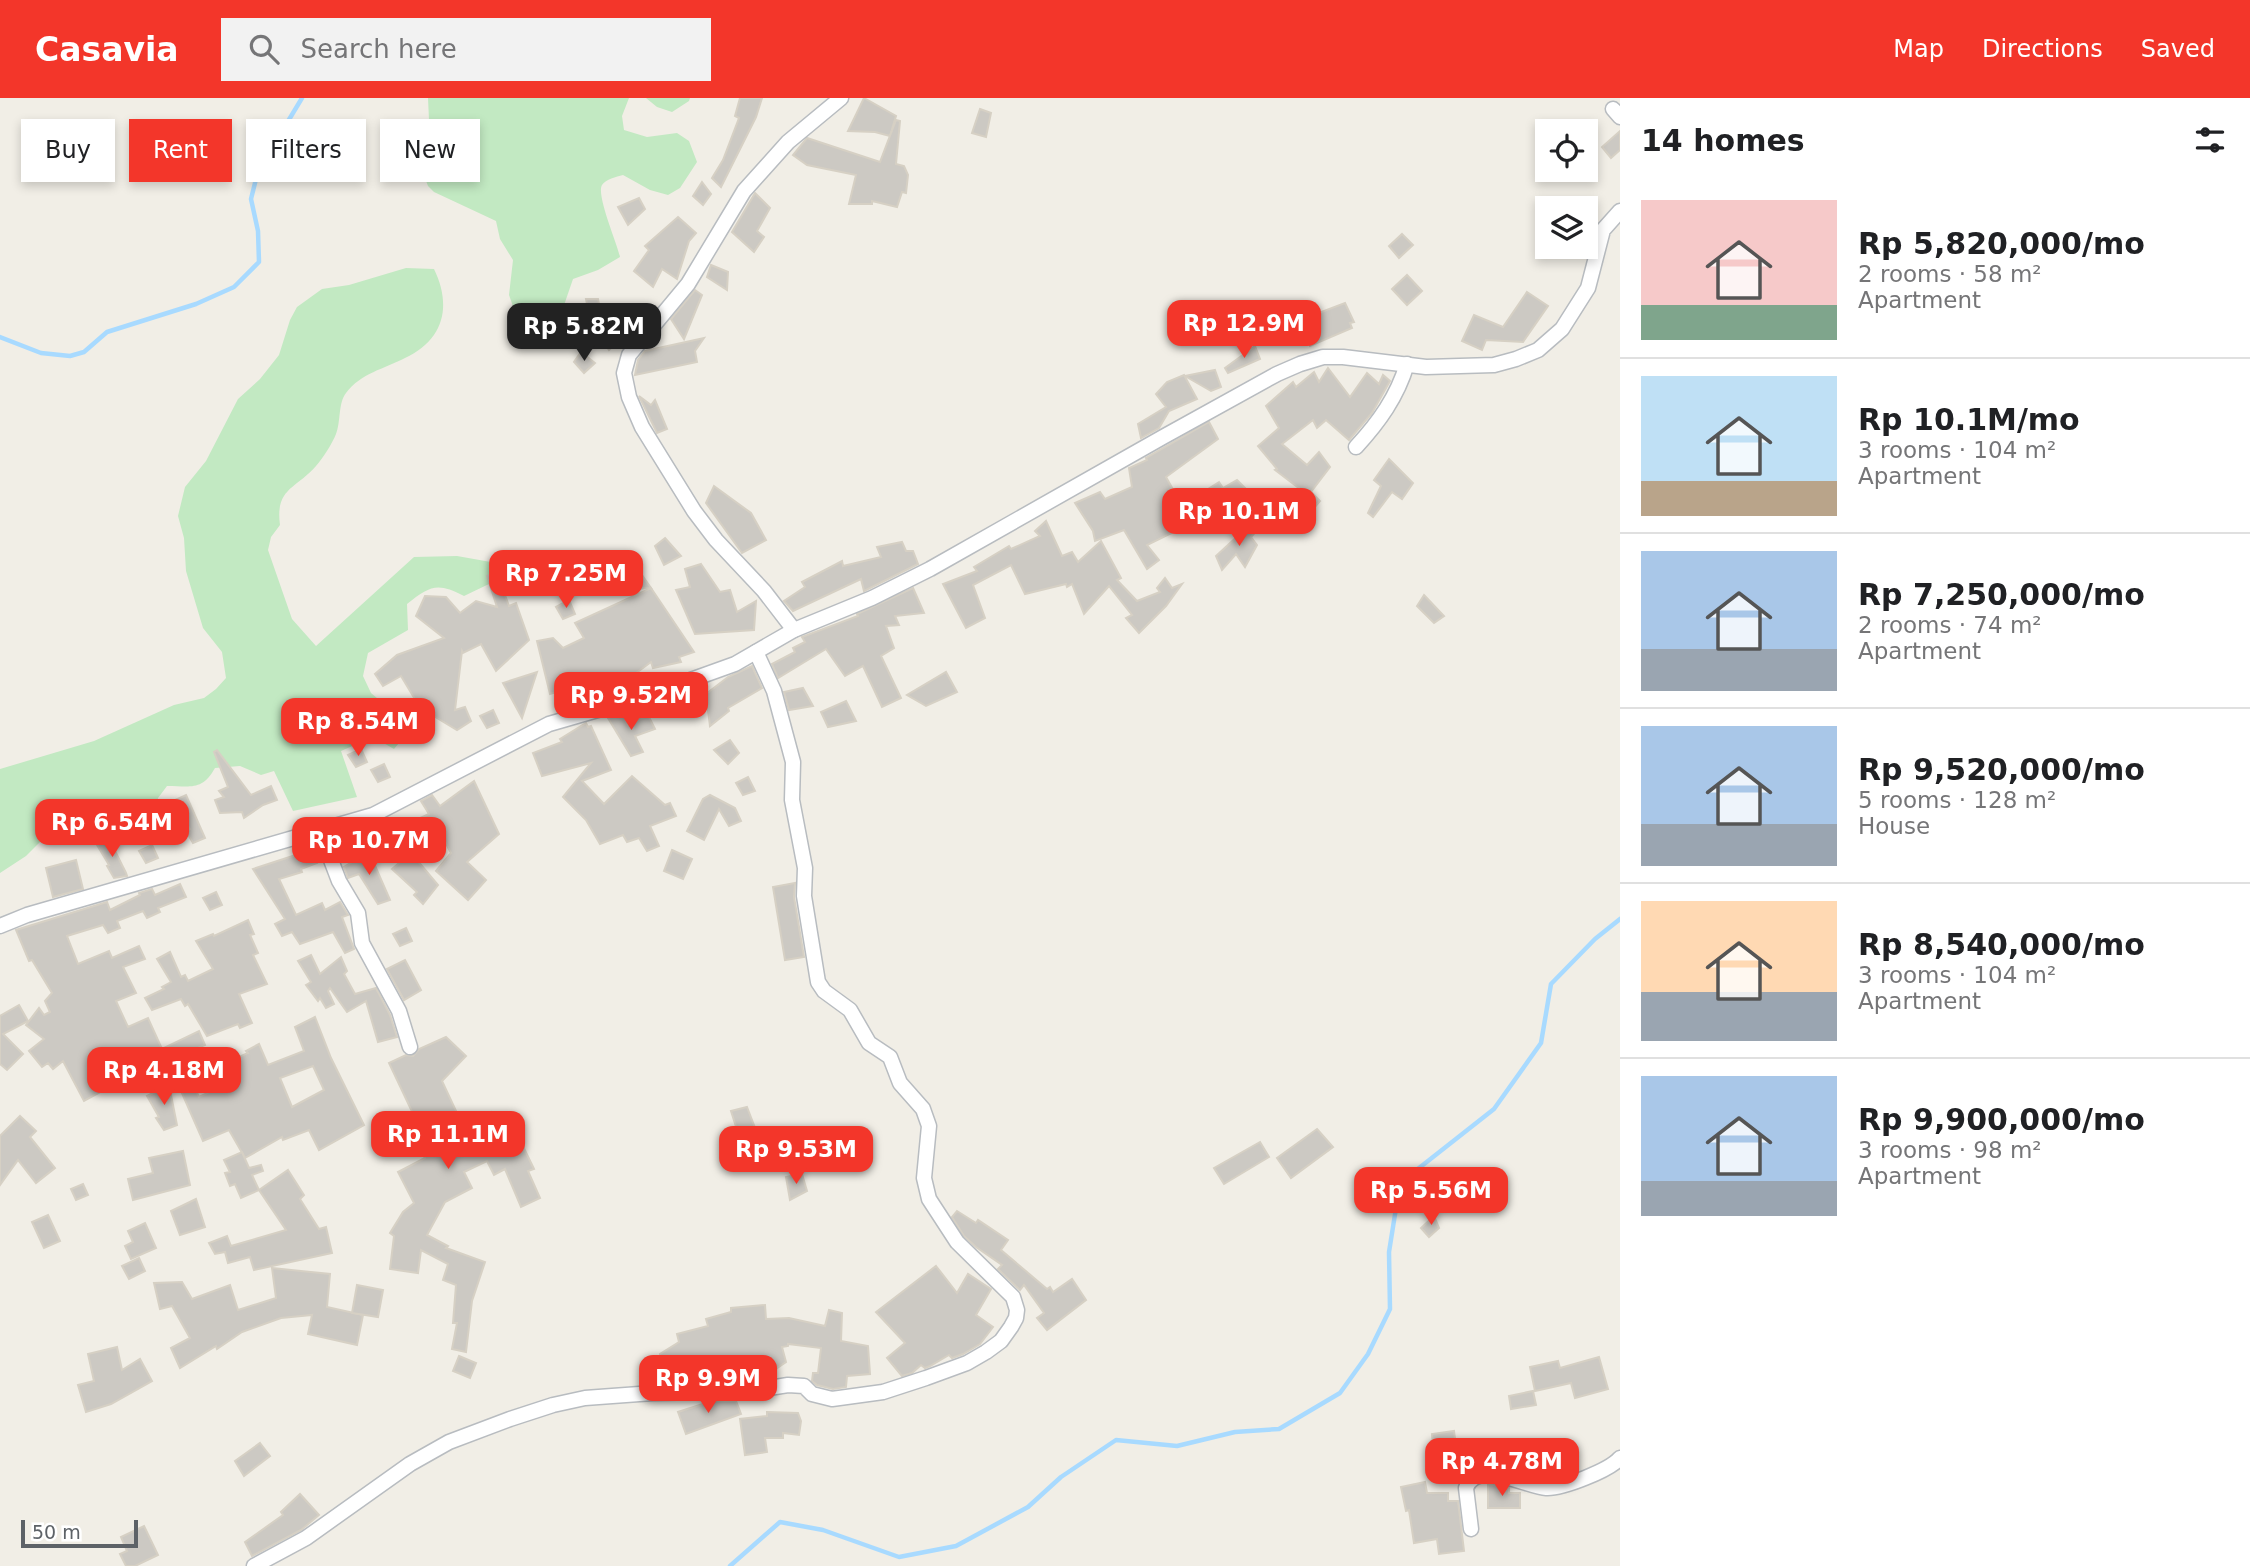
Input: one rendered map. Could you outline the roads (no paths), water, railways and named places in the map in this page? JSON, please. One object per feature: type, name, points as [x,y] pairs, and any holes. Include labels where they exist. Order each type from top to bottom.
[{"type":"street","points":[[794,631],[764,591],[728,554],[694,511],[642,427],[629,397],[624,373],[629,355],[688,284],[744,191],[788,142],[841,98]]},
{"type":"street","points":[[0,926],[27,915],[190,866],[320,831],[389,808],[549,724],[695,680],[735,664],[794,631],[930,569],[1277,373],[1323,357],[1426,367],[1494,365],[1538,350],[1562,329],[1584,295],[1603,230],[1620,211]]},
{"type":"street","points":[[1356,447],[1389,407],[1402,381],[1406,365]]},
{"type":"street","points":[[254,1566],[306,1538],[410,1464],[449,1442],[553,1405],[585,1398],[750,1391],[788,1385],[804,1386],[812,1394],[826,1399],[883,1392],[967,1363],[1001,1341],[1016,1318],[1017,1310],[1013,1297],[957,1242],[929,1199],[924,1178],[929,1126],[923,1110],[900,1083],[890,1056],[869,1043],[850,1010],[824,991],[818,982],[804,896],[805,868],[792,800],[793,762],[774,691],[756,652]]},
{"type":"street","points":[[320,831],[339,881],[358,913],[362,943],[399,1011],[410,1047]]},
{"type":"street","points":[[1471,1529],[1466,1488],[1468,1482],[1474,1478],[1510,1477],[1536,1487],[1552,1488],[1602,1472],[1615,1465],[1620,1458]]},
{"type":"waterway","points":[[0,337],[41,353],[70,356],[84,352],[107,332],[196,304],[234,287],[259,262],[258,231],[251,199],[258,171],[302,98]]},
{"type":"waterway","points":[[730,1566],[780,1522],[823,1530],[899,1557],[956,1546],[1028,1507],[1061,1477],[1116,1440],[1177,1446],[1235,1432],[1279,1429],[1340,1393],[1368,1354],[1390,1309],[1389,1252],[1400,1183],[1494,1109],[1541,1043],[1551,984],[1595,939],[1620,919]]}]
